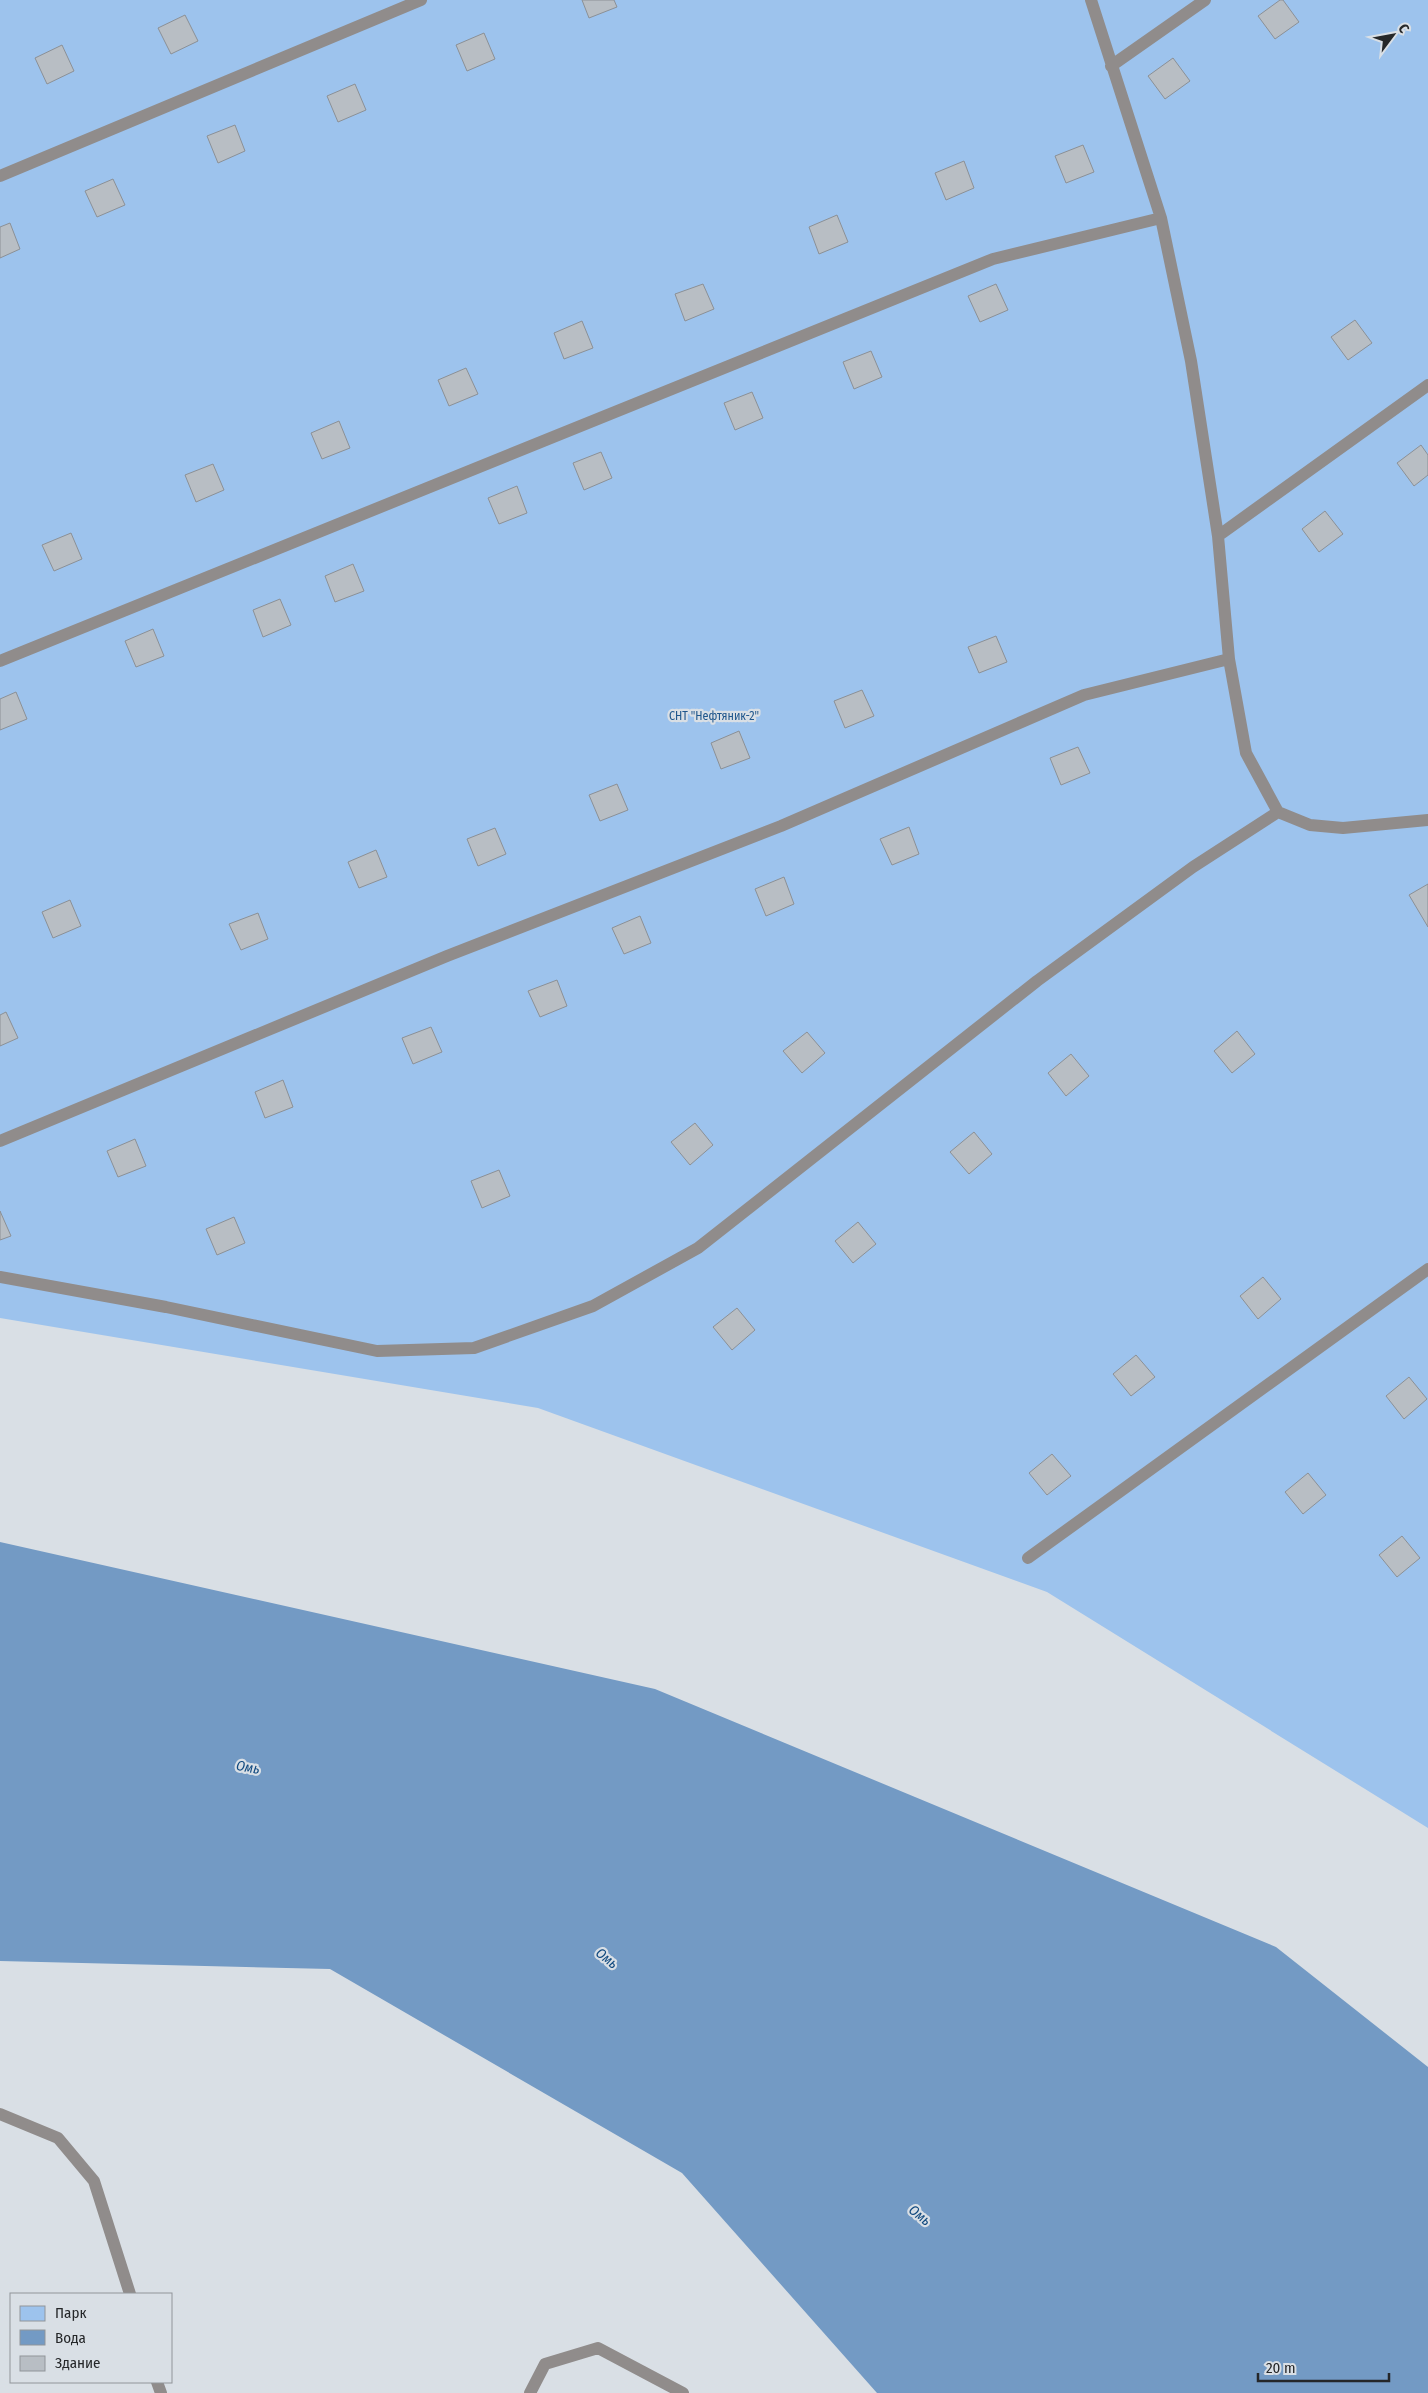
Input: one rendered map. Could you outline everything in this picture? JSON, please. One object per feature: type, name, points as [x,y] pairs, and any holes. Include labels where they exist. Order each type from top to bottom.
[{"type":"lane","points":[[0,176],[421,0]]},
{"type":"lane","points":[[1091,0],[1161,218],[1191,361],[1218,536],[1229,659],[1246,753],[1278,812],[1310,825],[1343,828],[1428,820]]},
{"type":"lane","points":[[1111,66],[1205,0]]},
{"type":"lane","points":[[0,661],[993,259],[1161,218]]},
{"type":"lane","points":[[1218,536],[1428,385]]},
{"type":"lane","points":[[0,1141],[447,956],[781,826],[1084,695],[1229,659]]},
{"type":"lane","points":[[0,1277],[166,1307],[377,1351],[474,1348],[593,1306],[698,1248],[1037,981],[1193,866],[1278,812]]},
{"type":"lane","points":[[1028,1558],[1428,1269]]},
{"type":"lane","points":[[0,2114],[58,2138],[94,2180],[130,2293]]},
{"type":"lane","points":[[530,2393],[546,2364],[598,2348],[683,2393]]},
{"type":"green space","name":"СНТ \"Нефтяник-2\"","points":[[0,0],[1428,0],[1428,1828],[1047,1592],[538,1408],[0,1318]]},
{"type":"water","name":"Омь","points":[[0,1542],[655,1689],[1276,1947],[1428,2067],[1428,2393],[877,2393],[682,2173],[330,1969],[0,1961]]},
{"type":"building","points":[[582,0],[614,0],[617,7],[589,18]]},
{"type":"building","points":[[1280,0],[1283,0],[1299,22],[1275,39],[1258,16]]},
{"type":"building","points":[[185,15],[198,41],[171,54],[158,28]]},
{"type":"building","points":[[484,33],[495,59],[467,71],[456,45]]},
{"type":"building","points":[[62,45],[74,71],[47,84],[35,58]]},
{"type":"building","points":[[1173,58],[1190,81],[1165,99],[1148,76]]},
{"type":"building","points":[[355,84],[366,110],[338,122],[327,96]]},
{"type":"building","points":[[235,125],[245,151],[218,163],[207,136]]},
{"type":"building","points":[[1083,145],[1094,172],[1066,183],[1055,156]]},
{"type":"building","points":[[964,161],[974,188],[946,200],[935,173]]},
{"type":"building","points":[[113,179],[125,205],[97,217],[85,191]]},
{"type":"building","points":[[837,215],[848,242],[819,254],[809,227]]},
{"type":"building","points":[[10,223],[20,249],[0,258],[0,227]]},
{"type":"building","points":[[703,284],[714,309],[685,321],[675,294]]},
{"type":"building","points":[[996,284],[1008,310],[980,322],[968,296]]},
{"type":"building","points":[[1355,320],[1372,343],[1348,360],[1331,337]]},
{"type":"building","points":[[582,321],[593,348],[564,359],[554,333]]},
{"type":"building","points":[[871,351],[882,377],[854,389],[843,362]]},
{"type":"building","points":[[466,368],[478,394],[449,406],[438,380]]},
{"type":"building","points":[[752,392],[763,418],[735,430],[724,403]]},
{"type":"building","points":[[339,421],[350,448],[322,459],[311,433]]},
{"type":"building","points":[[1421,445],[1428,455],[1428,475],[1414,486],[1397,463]]},
{"type":"building","points":[[601,452],[612,478],[584,490],[573,463]]},
{"type":"building","points":[[213,464],[224,490],[196,502],[185,475]]},
{"type":"building","points":[[517,486],[527,513],[499,524],[488,498]]},
{"type":"building","points":[[1325,511],[1343,534],[1319,552],[1302,529]]},
{"type":"building","points":[[71,533],[82,559],[54,571],[42,545]]},
{"type":"building","points":[[353,564],[364,591],[335,602],[325,576]]},
{"type":"building","points":[[280,599],[291,625],[263,637],[253,610]]},
{"type":"building","points":[[153,629],[164,656],[136,667],[125,641]]},
{"type":"building","points":[[996,636],[1007,662],[979,673],[968,647]]},
{"type":"building","points":[[862,690],[874,716],[845,728],[834,701]]},
{"type":"building","points":[[16,692],[27,719],[0,730],[0,699]]},
{"type":"building","points":[[739,731],[750,758],[721,769],[711,743]]},
{"type":"building","points":[[1078,747],[1090,773],[1061,785],[1050,758]]},
{"type":"building","points":[[617,784],[628,810],[600,821],[589,795]]},
{"type":"building","points":[[909,827],[919,854],[892,865],[880,839]]},
{"type":"building","points":[[495,828],[506,854],[478,866],[467,839]]},
{"type":"building","points":[[376,850],[387,877],[359,888],[348,862]]},
{"type":"building","points":[[784,877],[794,904],[766,916],[755,889]]},
{"type":"building","points":[[1428,884],[1428,927],[1409,895]]},
{"type":"building","points":[[70,900],[81,926],[53,938],[42,912]]},
{"type":"building","points":[[258,913],[268,939],[241,950],[229,924]]},
{"type":"building","points":[[640,916],[651,943],[624,954],[612,928]]},
{"type":"building","points":[[557,980],[567,1006],[540,1017],[528,991]]},
{"type":"building","points":[[6,1012],[18,1038],[0,1046],[0,1015]]},
{"type":"building","points":[[431,1027],[442,1052],[413,1064],[402,1038]]},
{"type":"building","points":[[1237,1031],[1255,1054],[1232,1073],[1214,1051]]},
{"type":"building","points":[[807,1032],[825,1053],[802,1073],[783,1051]]},
{"type":"building","points":[[1071,1054],[1089,1076],[1066,1096],[1048,1073]]},
{"type":"building","points":[[283,1080],[293,1107],[265,1118],[255,1092]]},
{"type":"building","points":[[695,1123],[713,1145],[690,1165],[671,1142]]},
{"type":"building","points":[[974,1132],[992,1154],[969,1174],[950,1152]]},
{"type":"building","points":[[135,1139],[146,1166],[118,1177],[107,1151]]},
{"type":"building","points":[[499,1170],[510,1196],[482,1208],[471,1181]]},
{"type":"building","points":[[0,1211],[11,1236],[0,1240]]},
{"type":"building","points":[[234,1217],[245,1243],[217,1255],[206,1229]]},
{"type":"building","points":[[858,1222],[876,1244],[853,1263],[835,1241]]},
{"type":"building","points":[[1263,1277],[1281,1299],[1258,1319],[1240,1296]]},
{"type":"building","points":[[737,1308],[755,1330],[732,1350],[713,1327]]},
{"type":"building","points":[[1136,1355],[1155,1377],[1131,1396],[1113,1374]]},
{"type":"building","points":[[1409,1377],[1427,1399],[1404,1419],[1386,1396]]},
{"type":"building","points":[[1052,1454],[1071,1476],[1047,1495],[1029,1473]]},
{"type":"building","points":[[1308,1473],[1326,1495],[1303,1514],[1285,1492]]},
{"type":"building","points":[[1402,1536],[1420,1558],[1397,1577],[1379,1555]]}]
